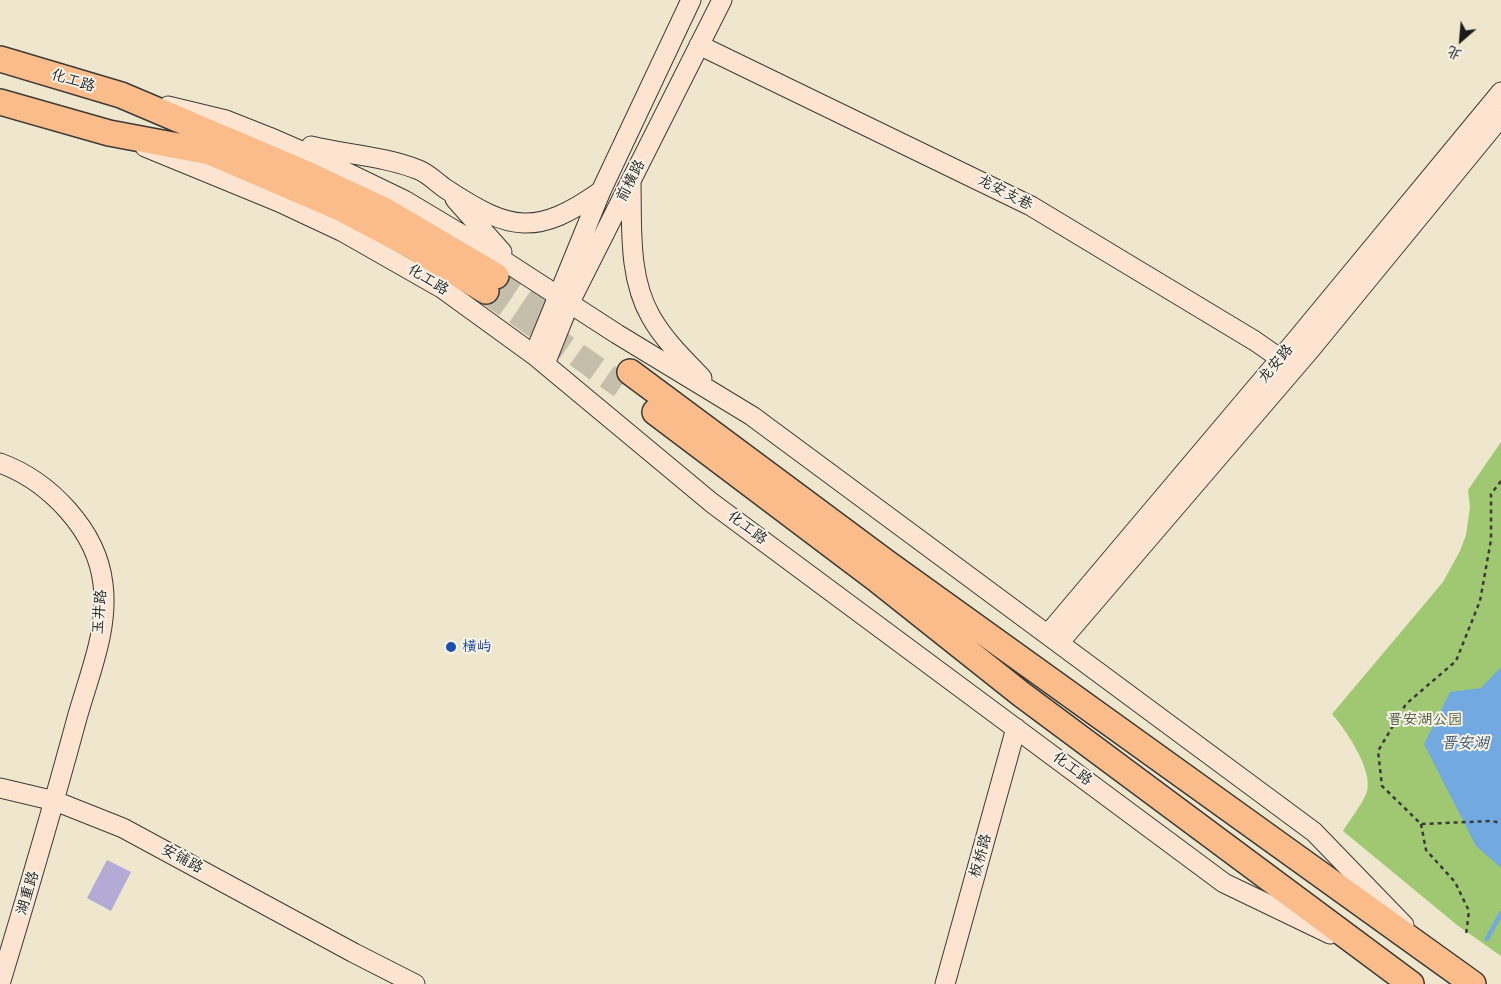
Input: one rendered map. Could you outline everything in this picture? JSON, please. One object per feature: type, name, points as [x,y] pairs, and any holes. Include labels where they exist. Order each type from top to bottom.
[{"type":"highway","name":"化工路","points":[[0,59],[121,95],[347,192],[421,230],[499,278]]},
{"type":"highway","name":"化工路","points":[[0,102],[109,133],[210,152],[499,278]]},
{"type":"highway","name":"化工路","points":[[1411,984],[1021,694],[626,379],[887,563],[1473,984]]},
{"type":"main road","name":"前横路","points":[[540,360],[601,191],[691,0]]},
{"type":"main road","name":"前横路","points":[[563,299],[631,180],[722,0]]},
{"type":"main road","name":"龙安支巷","points":[[699,45],[1031,206],[1288,363]]},
{"type":"main road","name":"龙安路","points":[[1288,363],[1501,92]]},
{"type":"main road","points":[[121,95],[226,120],[315,157],[404,200],[499,278],[563,299],[719,396],[786,441],[1314,832],[1435,956]]},
{"type":"main road","name":"龙安路","points":[[1054,639],[1288,363],[1501,117]]},
{"type":"main road","name":"化工路","points":[[109,133],[279,202],[343,232],[396,260],[443,289],[540,360],[712,503],[1224,883],[1370,953]]},
{"type":"main road","points":[[269,137],[343,154],[389,160],[421,170],[447,190],[498,218],[524,225],[545,221],[572,212],[601,191]]},
{"type":"main road","points":[[631,180],[633,250],[644,302],[655,324],[672,346],[719,396]]},
{"type":"main road","points":[[447,190],[499,278]]},
{"type":"main road","name":"玉井路","points":[[0,463],[34,479],[55,497],[75,521],[93,549],[103,584],[100,634],[54,801]]},
{"type":"main road","name":"板桥路","points":[[945,984],[1016,728]]},
{"type":"main road","name":"安铺路","points":[[0,788],[54,801],[103,819],[152,843],[354,953],[415,984]]},
{"type":"main road","name":"湖重路","points":[[0,984],[54,801]]},
{"type":"path","points":[[1466,935],[1469,911],[1456,882],[1426,850],[1421,824],[1382,786],[1378,751],[1406,704],[1456,661],[1480,600],[1491,540],[1491,494],[1501,481]]},
{"type":"path","points":[[1421,824],[1501,823]]},
{"type":"green space","name":"晋安湖公园","points":[[1501,442],[1501,956],[1457,925],[1343,831],[1363,800],[1368,782],[1357,750],[1332,714],[1443,582],[1460,551],[1466,535],[1470,507],[1468,490]]},
{"type":"water","name":"晋安湖","points":[[1501,667],[1501,868],[1476,846],[1424,744],[1450,692],[1481,688]]},
{"type":"building","points":[[107,860],[131,872],[111,911],[87,898]]},
{"type":"waterway","points":[[1487,939],[1501,913]]},
{"type":"tunnel","points":[[496,276],[569,328]]},
{"type":"tunnel","points":[[486,291],[621,386]]},
{"type":"place","name":"横屿","points":[[451,647]]}]
